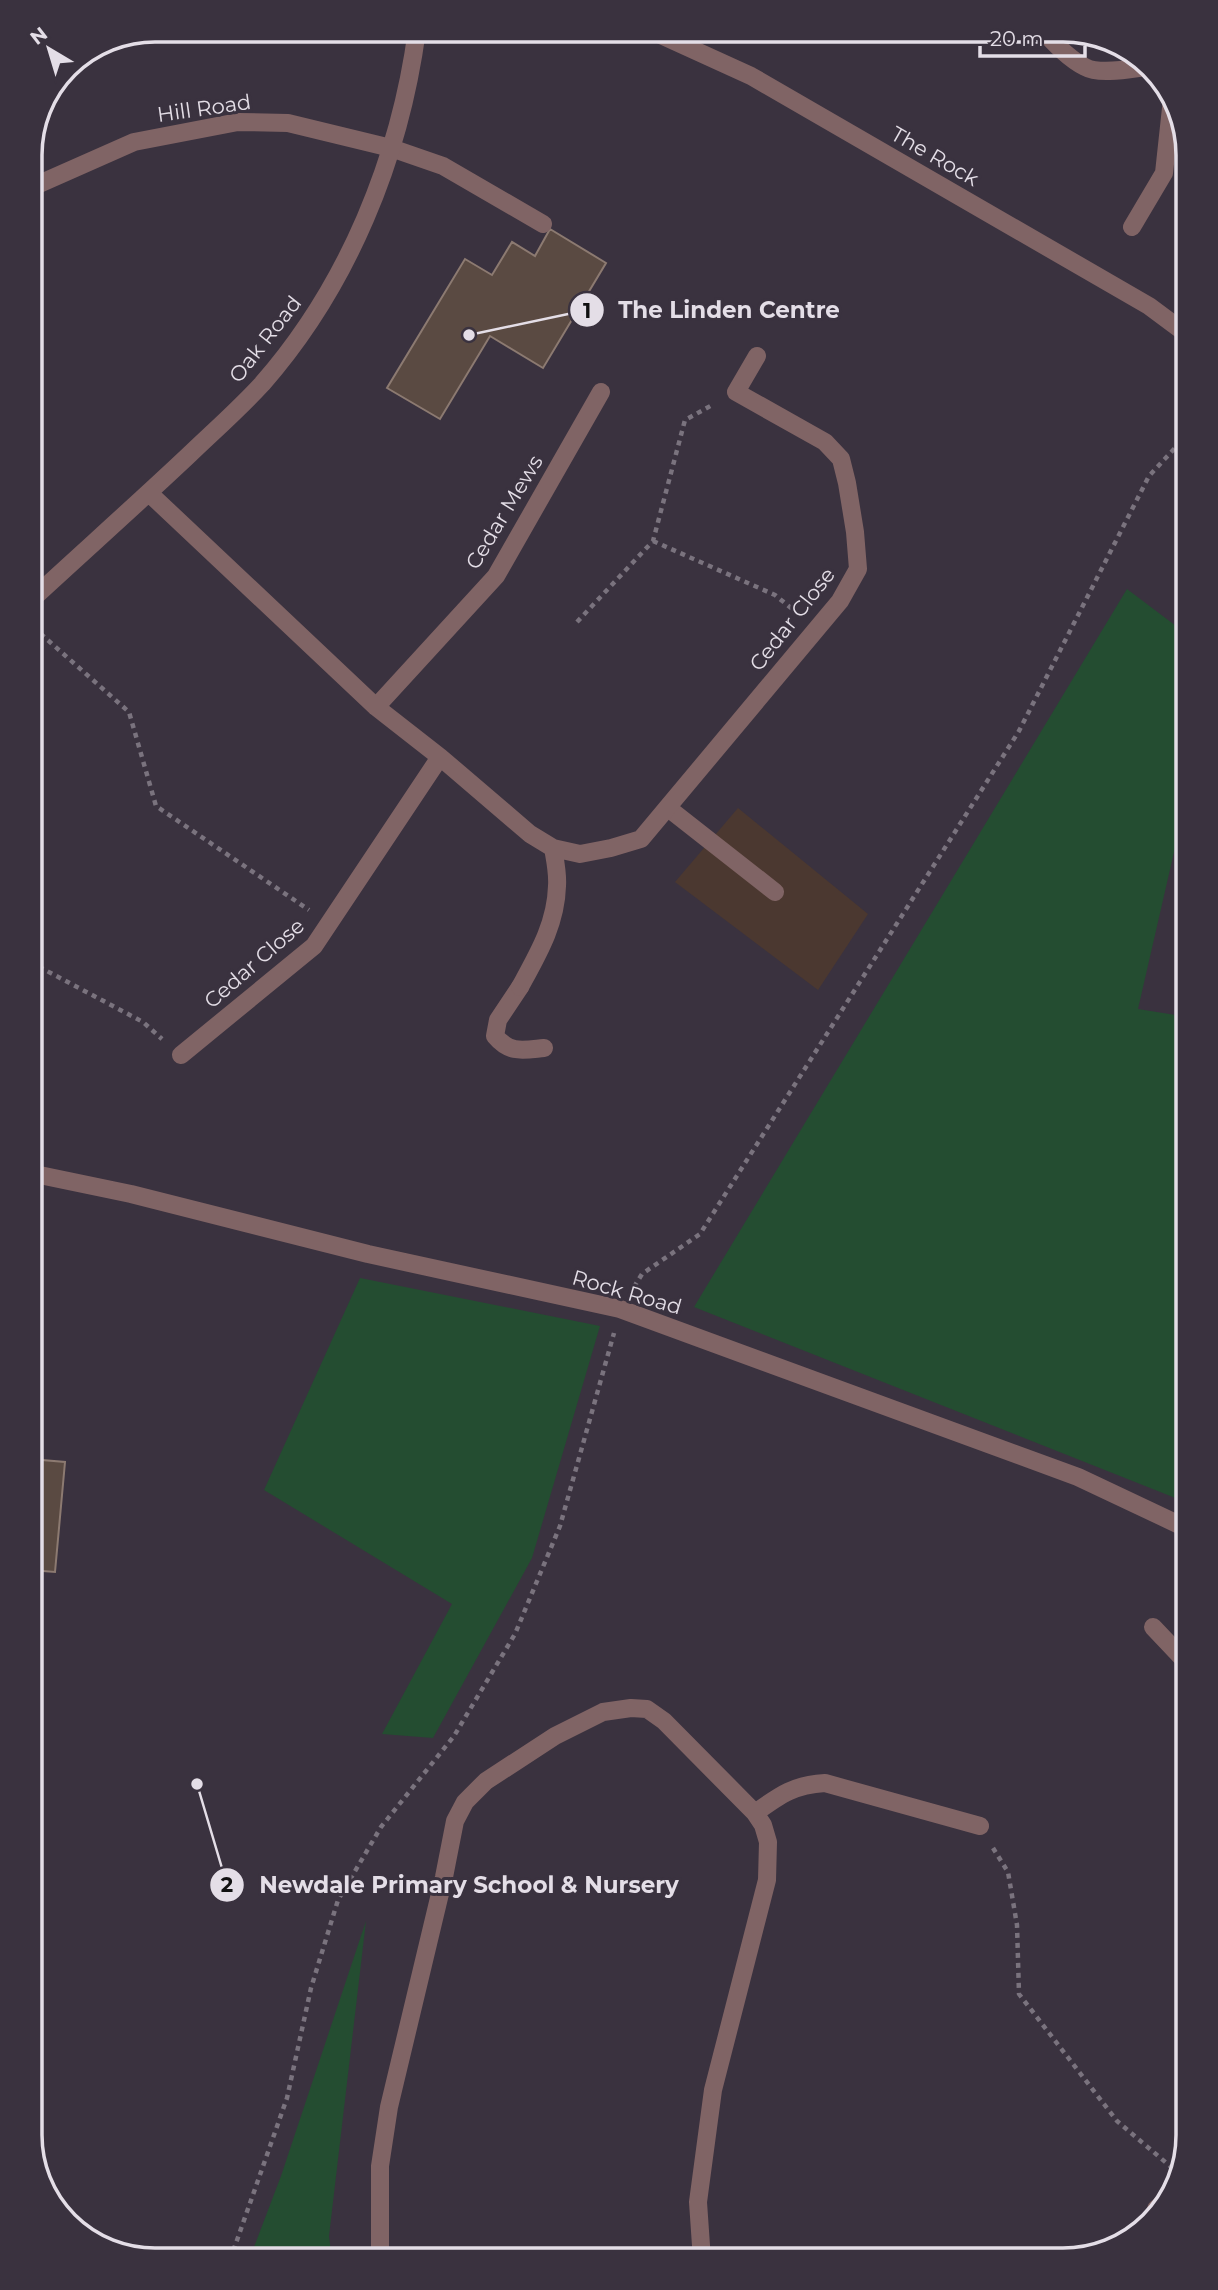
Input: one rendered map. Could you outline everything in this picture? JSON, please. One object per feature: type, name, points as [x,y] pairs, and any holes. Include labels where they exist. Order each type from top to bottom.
[{"type":"street","name":"Oak Road","points":[[42,590],[232,415],[262,383],[316,311],[336,280],[363,224],[391,148],[409,82],[415,42]]},
{"type":"street","name":"The Rock","points":[[676,42],[764,83],[1149,306],[1176,326]]},
{"type":"street","points":[[1054,42],[1086,69],[1116,71],[1135,68]]},
{"type":"street","points":[[1132,227],[1164,173],[1170,120]]},
{"type":"street","name":"Hill Road","points":[[42,183],[134,142],[238,122],[288,123],[391,148],[443,166],[543,224]]},
{"type":"street","points":[[736,392],[757,356]]},
{"type":"street","name":"Cedar Mews","points":[[376,707],[496,576],[601,392]]},
{"type":"street","name":"Cedar Close","points":[[149,493],[376,707],[440,757],[530,834],[553,848],[580,853],[611,848],[641,839],[840,601],[858,569],[855,532],[841,459],[825,442],[736,392]]},
{"type":"street","name":"Cedar Close","points":[[181,1055],[314,946],[440,757]]},
{"type":"street","points":[[668,808],[775,892]]},
{"type":"street","points":[[544,1048],[516,1050],[502,1045],[495,1036],[498,1020],[520,987],[548,934],[558,883],[553,848]]},
{"type":"street","name":"Rock Road","points":[[42,1175],[131,1194],[368,1254],[620,1309],[1078,1476],[1176,1523]]},
{"type":"street","points":[[1153,1627],[1176,1651]]},
{"type":"street","points":[[380,2248],[380,2165],[389,2107],[455,1821],[465,1802],[486,1781],[555,1736],[603,1713],[631,1708],[647,1709],[664,1721],[755,1813],[768,1842],[767,1880],[712,2090],[698,2202],[701,2248]]},
{"type":"street","points":[[755,1813],[779,1796],[803,1784],[825,1783],[981,1826]]},
{"type":"path","points":[[577,622],[653,541],[685,421],[736,392]]},
{"type":"path","points":[[653,541],[775,595],[817,628]]},
{"type":"path","points":[[42,635],[129,712],[156,806],[329,923]]},
{"type":"path","points":[[42,968],[143,1023],[181,1055]]},
{"type":"path","points":[[981,1826],[1007,1872],[1017,1925],[1019,1994],[1117,2121],[1171,2167]]},
{"type":"shaded area","points":[[738,808],[868,914],[818,990],[675,882]]},
{"type":"green space","points":[[1127,589],[1176,626],[1176,843],[1138,1009],[1176,1015],[1176,1498],[694,1307]]},
{"type":"green space","points":[[360,1278],[600,1326],[532,1558],[433,1738],[382,1734],[452,1604],[264,1490]]},
{"type":"green space","points":[[366,1921],[329,2236],[330,2248],[254,2248],[281,2176]]},
{"type":"building","points":[[550,229],[606,263],[543,368],[490,336],[440,419],[387,388],[465,259],[492,275],[512,242],[535,256]]},
{"type":"building","points":[[42,1460],[65,1462],[55,1572],[42,1571]]},
{"type":"place","name":"The Linden Centre","points":[[469,335]]},
{"type":"place","name":"Newdale Primary School & Nursery","points":[[197,1784]]}]
